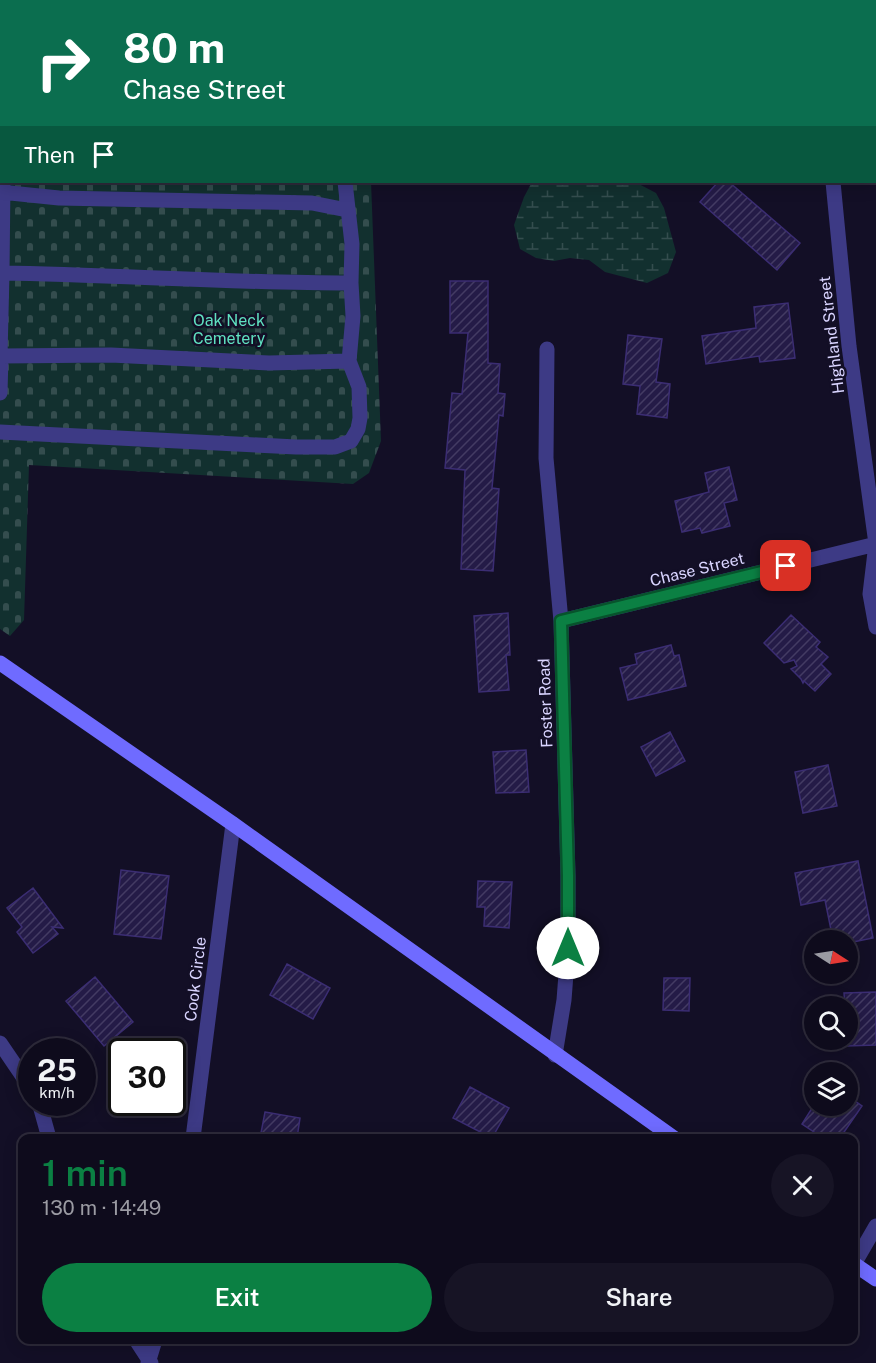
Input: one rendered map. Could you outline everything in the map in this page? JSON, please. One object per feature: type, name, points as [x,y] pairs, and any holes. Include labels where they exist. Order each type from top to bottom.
[{"type":"street","points":[[0,432],[296,447],[335,447],[351,441],[358,429],[360,418],[359,387],[349,361],[353,316],[352,244],[345,183]]},
{"type":"street","name":"Highland Street","points":[[833,183],[848,335],[876,544],[870,594],[876,627]]},
{"type":"street","points":[[0,393],[2,189],[59,198],[312,203],[347,210]]},
{"type":"street","points":[[1,273],[282,283],[351,283]]},
{"type":"street","name":"Foster Road","points":[[547,349],[546,458],[561,621],[568,938],[564,1000],[555,1055]]},
{"type":"street","points":[[1,356],[111,355],[269,363],[349,361]]},
{"type":"street","name":"Chase Street","points":[[561,621],[876,544]]},
{"type":"street","points":[[0,663],[233,824],[668,1134]]},
{"type":"street","name":"Cook Circle","points":[[194,1134],[233,824]]},
{"type":"street","points":[[0,1043],[18,1069]]},
{"type":"street","points":[[43,1116],[48,1134]]},
{"type":"street","points":[[858,1257],[876,1226]]},
{"type":"street","points":[[858,1267],[876,1279]]},
{"type":"street","points":[[138,1344],[149,1362]]},
{"type":"street","points":[[149,1362],[153,1344]]},
{"type":"green space","name":"Oak Neck Cemetery","points":[[0,183],[371,183],[381,441],[369,473],[353,484],[29,465],[24,620],[10,636],[0,629]]},
{"type":"green space","points":[[531,183],[637,183],[656,193],[664,208],[676,252],[668,273],[647,283],[605,272],[589,260],[570,258],[554,261],[536,258],[520,249],[514,225]]},
{"type":"building","points":[[717,183],[730,183],[800,243],[777,270],[700,202]]},
{"type":"building","points":[[450,281],[488,281],[488,363],[500,364],[498,393],[505,394],[503,416],[499,415],[492,488],[499,489],[493,571],[461,569],[465,470],[445,468],[452,393],[462,394],[468,333],[450,333]]},
{"type":"building","points":[[788,303],[795,358],[760,362],[759,356],[706,364],[702,336],[756,328],[754,307]]},
{"type":"building","points":[[628,335],[662,339],[656,382],[670,384],[667,418],[637,414],[640,386],[623,384]]},
{"type":"building","points":[[729,467],[737,500],[724,503],[730,526],[702,533],[700,528],[682,532],[675,501],[709,492],[705,473]]},
{"type":"building","points":[[508,613],[510,655],[506,655],[509,690],[479,692],[474,616]]},
{"type":"building","points":[[791,615],[820,642],[816,647],[828,657],[821,664],[831,674],[815,691],[804,681],[803,683],[791,669],[797,666],[794,660],[784,663],[764,643]]},
{"type":"building","points":[[671,645],[674,656],[679,655],[686,686],[628,700],[620,668],[637,664],[635,654]]},
{"type":"building","points":[[670,732],[685,761],[656,776],[641,747]]},
{"type":"building","points":[[526,750],[529,792],[496,793],[493,752]]},
{"type":"building","points":[[828,765],[837,806],[803,813],[795,772]]},
{"type":"building","points":[[858,861],[873,938],[858,941],[858,930],[831,930],[825,900],[801,905],[795,873]]},
{"type":"building","points":[[121,870],[169,876],[161,939],[114,934]]},
{"type":"building","points":[[478,881],[512,882],[509,928],[484,926],[485,907],[477,907]]},
{"type":"building","points":[[33,888],[63,928],[52,927],[58,934],[33,953],[17,932],[22,927],[7,908]]},
{"type":"building","points":[[287,964],[330,988],[313,1019],[270,995]]},
{"type":"building","points":[[95,977],[133,1022],[114,1038],[108,1038],[108,1043],[104,1046],[66,1001]]},
{"type":"building","points":[[664,978],[690,978],[689,1011],[663,1010]]},
{"type":"building","points":[[876,992],[876,1045],[858,1046],[858,996],[844,996],[844,993]]},
{"type":"building","points":[[470,1087],[509,1108],[494,1134],[484,1134],[453,1118]]},
{"type":"building","points":[[265,1112],[300,1118],[298,1134],[261,1134]]},
{"type":"building","points":[[807,1116],[855,1116],[843,1134],[817,1134],[802,1124]]},
{"type":"route","points":[[568,948],[561,621],[786,566]]}]
